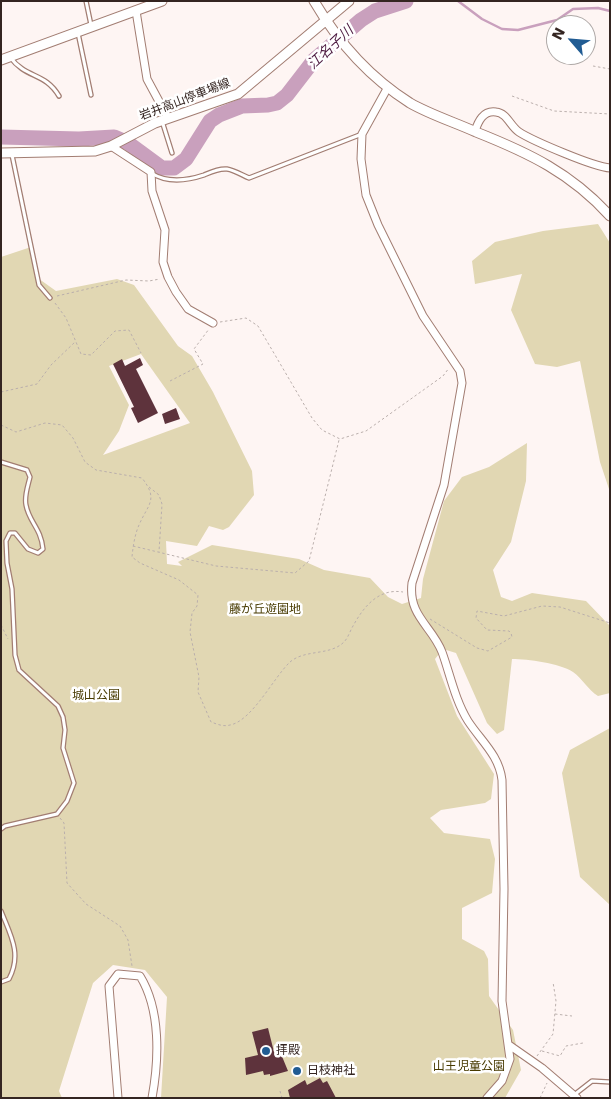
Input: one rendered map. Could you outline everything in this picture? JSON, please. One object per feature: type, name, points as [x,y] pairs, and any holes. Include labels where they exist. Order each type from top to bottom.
[{"type":"street","points":[[6,58],[162,1]]},
{"type":"street","points":[[314,1],[326,21],[347,48],[372,74],[388,87],[433,115],[544,161],[574,182],[610,216]]},
{"type":"street","name":"岩井高山停車場線","points":[[1,153],[87,152],[112,145],[128,135],[165,120],[238,94],[349,1]]},
{"type":"street","points":[[136,11],[147,79],[165,120]]},
{"type":"street","points":[[388,87],[362,134],[361,159],[371,207],[423,316],[460,371],[462,392],[444,486],[412,583],[411,595],[423,624],[441,649],[467,719],[500,765],[504,889],[502,1001],[509,1045],[508,1068],[499,1086],[487,1098]]},
{"type":"street","points":[[475,131],[481,117],[490,112],[496,112],[505,117],[521,133],[590,164],[610,168]]},
{"type":"street","points":[[112,145],[151,172],[152,191],[165,230],[164,262],[168,277],[188,308],[213,323]]},
{"type":"street","points":[[118,1098],[109,986],[118,974],[140,976],[150,991],[156,1023],[155,1082],[152,1098]]},
{"type":"street","points":[[509,1045],[575,1096]]},
{"type":"lane","points":[[86,1],[92,27]]},
{"type":"lane","points":[[78,32],[91,96]]},
{"type":"lane","points":[[6,58],[22,70],[52,84],[59,96]]},
{"type":"lane","points":[[165,120],[172,153]]},
{"type":"lane","points":[[151,172],[162,179],[181,180],[194,178],[217,169],[227,169],[249,178],[362,134]]},
{"type":"lane","points":[[11,152],[39,285],[50,298]]},
{"type":"lane","points":[[1,462],[27,470],[30,477],[26,494],[26,505],[42,534],[43,549],[38,553],[28,549],[15,533],[10,533],[6,541],[7,563],[12,589],[16,655],[20,670],[58,706],[63,717],[64,748],[74,783],[67,801],[57,814],[5,826],[1,829]]},
{"type":"lane","points":[[1,911],[16,949],[16,966],[9,979],[1,982]]},
{"type":"lane","points":[[575,1096],[592,1081],[610,1082]]},
{"type":"path","points":[[593,66],[610,69]]},
{"type":"path","points":[[512,96],[554,111],[610,114]]},
{"type":"path","points":[[141,354],[129,330],[114,331],[91,355],[81,354],[66,318],[50,298],[126,280],[149,281],[168,277]]},
{"type":"path","points":[[170,381],[203,364],[194,349],[213,323],[246,318],[258,326],[312,418],[322,430],[340,439],[366,432],[444,376],[453,363]]},
{"type":"path","points":[[1,392],[37,384],[51,365],[75,342]]},
{"type":"path","points":[[1,425],[16,432],[45,423],[62,425],[74,438],[85,462],[96,470],[142,478],[159,495],[162,504],[159,552]]},
{"type":"path","points":[[133,546],[216,566],[295,573],[309,561],[340,439]]},
{"type":"path","points":[[148,486],[152,498],[148,511],[139,525],[132,557],[140,563],[179,580],[198,596],[197,606],[192,614],[190,632],[199,677],[198,692],[211,722],[222,726],[232,725],[245,716],[292,660],[314,652],[328,651],[344,643],[358,617],[377,595],[394,590],[411,595]]},
{"type":"path","points":[[415,605],[425,615],[484,651],[492,650],[512,637],[511,633],[487,630],[476,618],[477,611],[504,616],[528,609],[567,608],[610,623]]},
{"type":"path","points":[[57,814],[64,823],[68,883],[86,904],[120,926],[128,940],[132,966]]},
{"type":"path","points":[[531,1061],[552,1038],[556,997],[553,982]]},
{"type":"path","points":[[555,1015],[572,1016]]},
{"type":"path","points":[[542,1050],[560,1056],[566,1046],[583,1043]]},
{"type":"path","points":[[540,1098],[548,1082],[546,1078]]},
{"type":"path","points":[[280,1091],[282,1098]]},
{"type":"green space","points":[[598,224],[610,243],[610,492],[600,462],[580,361],[557,367],[535,364],[511,310],[522,274],[475,284],[472,261],[495,242],[543,231]]},
{"type":"green space","points":[[31,247],[35,276],[56,291],[117,279],[134,285],[178,346],[192,356],[213,392],[252,471],[254,495],[229,527],[223,530],[209,526],[197,546],[166,541],[167,564],[182,566],[178,562],[212,545],[299,559],[324,570],[370,578],[388,597],[402,604],[421,598],[423,579],[444,501],[462,477],[489,467],[527,443],[526,481],[511,542],[493,570],[501,597],[512,601],[532,593],[586,601],[610,626],[610,693],[598,696],[573,672],[560,666],[512,659],[504,730],[497,734],[487,723],[456,653],[443,649],[435,659],[457,716],[494,774],[491,799],[485,803],[441,810],[430,818],[444,833],[490,839],[495,859],[492,893],[462,908],[462,939],[484,951],[488,959],[489,996],[513,1030],[521,1070],[505,1098],[161,1098],[167,997],[145,970],[113,965],[93,983],[59,1091],[62,1098],[1,1098],[1,257]],"holes":[[[141,354],[190,423],[103,455],[119,431],[129,405],[109,366]]]},
{"type":"green space","points":[[610,728],[610,905],[580,877],[562,773],[570,750]]},
{"type":"building","points":[[140,358],[143,365],[136,369],[158,413],[138,423],[131,408],[134,407],[113,364],[122,359],[125,366]]},
{"type":"building","points":[[176,408],[180,419],[165,424],[162,414]]},
{"type":"building","name":"拝殿","points":[[268,1028],[275,1056],[281,1054],[288,1071],[270,1076],[270,1074],[264,1075],[263,1071],[246,1075],[245,1058],[258,1055],[252,1032]]},
{"type":"building","points":[[320,1078],[323,1083],[327,1081],[336,1098],[290,1098],[288,1090],[305,1080],[307,1085]]},
{"type":"waterway","name":"江名子川","points":[[1,137],[79,139],[114,137],[128,143],[162,168],[174,168],[186,159],[210,121],[219,115],[242,106],[277,103],[287,95],[314,60],[361,20],[375,11],[406,1]]},
{"type":"waterway","points":[[458,1],[482,19],[502,29],[518,30],[557,20],[573,9],[598,8],[610,11]]},
{"type":"place","name":"拝殿","points":[[266,1051]]},
{"type":"place","name":"日枝神社","points":[[297,1071]]},
{"type":"park label","name":"藤が丘遊園地","points":[[265,610]]},
{"type":"park label","name":"城山公園","points":[[96,696]]},
{"type":"park label","name":"山王児童公園","points":[[469,1067]]}]
